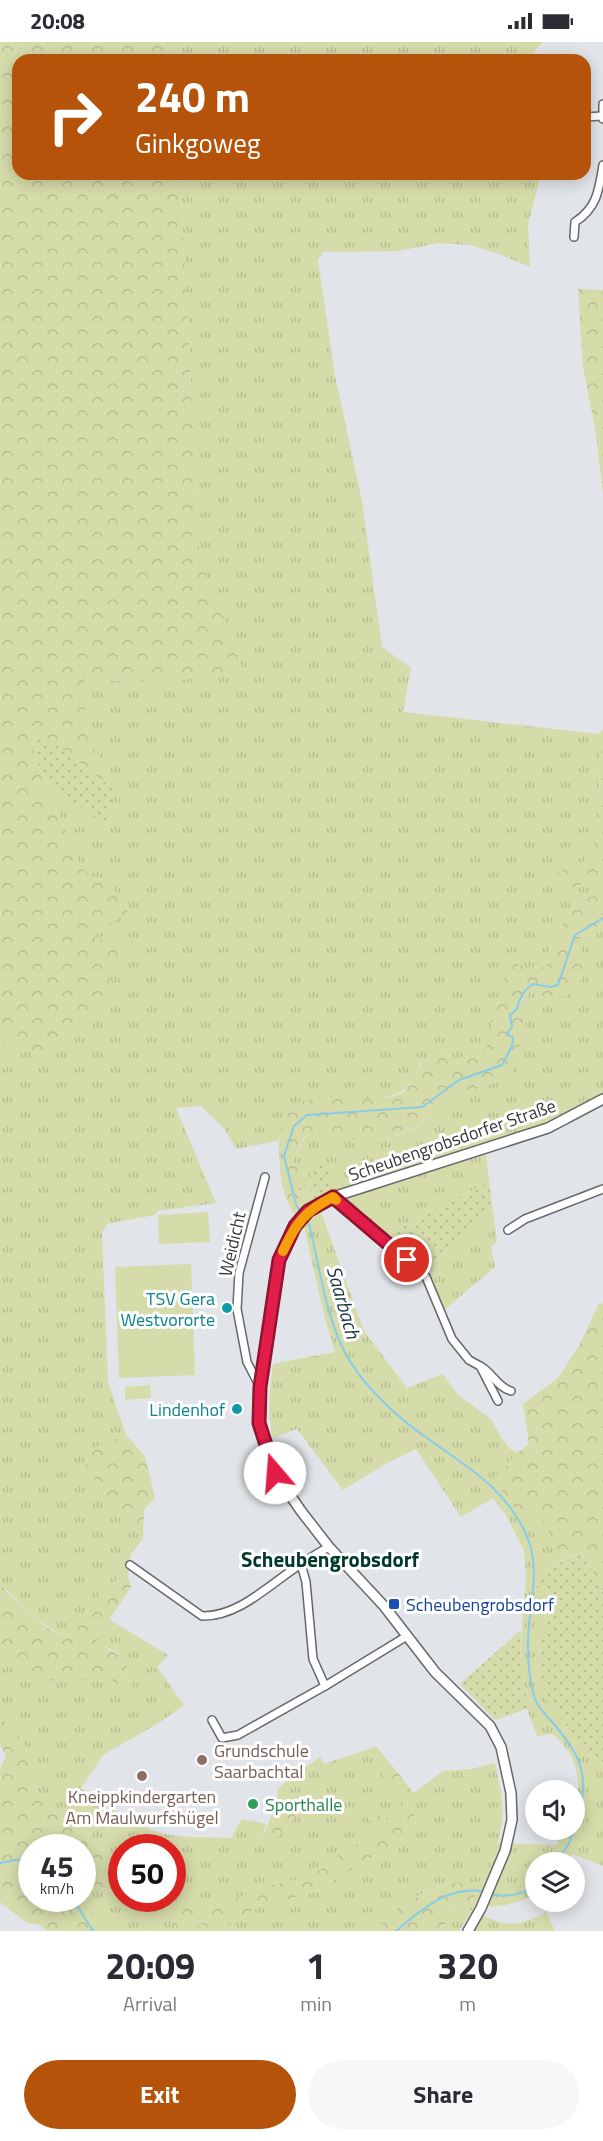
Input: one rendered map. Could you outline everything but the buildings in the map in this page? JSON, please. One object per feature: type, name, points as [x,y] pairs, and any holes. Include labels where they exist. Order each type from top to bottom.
[{"type":"main road","name":"Scheubengrobsdorfer Straße","points":[[468,1931],[492,1884],[505,1851],[513,1820],[512,1793],[501,1747],[490,1726],[435,1672],[366,1585],[329,1547],[275,1473],[259,1423],[260,1387],[279,1260],[295,1226],[308,1211],[333,1197],[548,1128],[603,1099]]},
{"type":"street","points":[[602,118],[603,104]]},
{"type":"street","points":[[574,237],[575,222],[592,208],[603,165]]},
{"type":"street","name":"Weidicht","points":[[260,1387],[247,1362],[237,1309],[239,1273],[264,1177]]},
{"type":"street","points":[[508,1230],[525,1219],[603,1189]]},
{"type":"street","points":[[333,1197],[421,1270],[452,1339],[469,1360],[485,1369],[505,1389],[511,1391]]},
{"type":"street","points":[[480,1366],[498,1401]]},
{"type":"street","points":[[130,1565],[202,1616],[214,1616],[251,1599],[329,1547]]},
{"type":"street","points":[[301,1564],[309,1600],[313,1659],[325,1686]]},
{"type":"street","points":[[212,1720],[222,1738],[238,1735],[407,1636]]},
{"type":"green space","points":[[0,42],[168,42],[172,54],[12,54],[12,180],[180,180],[200,557],[244,674],[156,682],[83,679],[88,736],[102,762],[118,782],[114,789],[42,735],[32,741],[43,780],[83,870],[113,888],[128,912],[92,938],[113,942],[132,941],[102,998],[41,1052],[24,1052],[0,1039]]},
{"type":"green space","points":[[168,42],[543,42],[532,54],[172,54]]},
{"type":"green space","points":[[180,180],[539,180],[528,224],[530,267],[470,245],[438,243],[399,251],[323,252],[318,260],[335,376],[362,501],[382,647],[411,668],[403,712],[599,734],[600,834],[583,863],[566,868],[565,889],[585,884],[603,883],[603,887],[592,897],[577,898],[551,946],[546,967],[528,968],[491,1019],[494,1039],[472,1059],[455,1059],[444,1053],[419,1064],[413,1079],[404,1089],[393,1095],[364,1099],[319,1099],[303,1103],[287,1110],[278,1141],[236,1149],[224,1128],[201,1106],[176,1108],[216,1203],[157,1211],[155,1215],[107,1224],[102,1232],[108,1382],[126,1435],[89,1450],[110,1506],[143,1539],[131,1554],[128,1577],[106,1587],[81,1625],[64,1637],[30,1615],[0,1583],[0,1039],[24,1052],[41,1052],[102,998],[131,941],[113,942],[91,938],[113,888],[83,870],[43,780],[105,822],[118,782],[102,762],[88,736],[83,679],[156,682],[244,674],[200,557]]},
{"type":"green space","points":[[578,289],[603,290],[603,494],[596,434],[583,367]]},
{"type":"green space","points":[[603,729],[603,883],[585,884],[565,889],[555,875],[566,868],[583,863],[600,834],[599,734]]},
{"type":"green space","points":[[42,735],[114,789],[105,823],[43,780],[32,741]]},
{"type":"green space","points":[[603,887],[603,923],[580,938],[579,944],[584,963],[578,986],[565,996],[554,998],[529,992],[521,1006],[527,1033],[516,1052],[511,1075],[452,1100],[422,1123],[398,1135],[356,1140],[316,1132],[304,1137],[293,1161],[300,1174],[297,1190],[308,1191],[314,1199],[294,1214],[284,1191],[279,1158],[280,1133],[288,1109],[301,1102],[313,1100],[395,1096],[408,1088],[422,1062],[433,1054],[441,1053],[456,1059],[472,1059],[494,1039],[491,1019],[510,962],[528,968],[546,967],[551,946],[577,898],[592,897]]},
{"type":"green space","points":[[603,923],[603,1105],[561,1127],[486,1152],[489,1182],[383,1236],[342,1201],[321,1212],[364,1331],[407,1388],[443,1374],[457,1394],[491,1419],[509,1448],[517,1453],[493,1480],[521,1515],[532,1510],[542,1516],[557,1553],[570,1557],[543,1571],[538,1571],[549,1590],[540,1655],[578,1737],[592,1755],[603,1763],[603,1866],[585,1859],[585,1852],[525,1852],[525,1899],[506,1905],[475,1905],[459,1931],[436,1931],[444,1926],[449,1911],[471,1904],[481,1882],[446,1885],[422,1894],[374,1931],[222,1931],[235,1920],[260,1907],[314,1892],[403,1839],[417,1799],[414,1793],[443,1771],[471,1769],[495,1763],[503,1816],[498,1843],[558,1845],[558,1840],[585,1840],[585,1780],[578,1780],[573,1759],[565,1746],[553,1734],[537,1736],[527,1709],[529,1707],[520,1659],[526,1575],[524,1551],[506,1515],[493,1498],[461,1517],[416,1449],[382,1466],[343,1490],[297,1429],[273,1438],[269,1401],[273,1364],[335,1352],[304,1227],[294,1214],[314,1199],[335,1189],[311,1180],[307,1187],[308,1191],[301,1192],[297,1189],[293,1161],[305,1137],[316,1132],[356,1140],[398,1135],[422,1124],[451,1100],[511,1075],[516,1052],[527,1033],[521,1006],[529,992],[557,997],[584,961],[578,945],[580,938]]},
{"type":"green space","points":[[322,1165],[328,1171],[335,1189],[314,1199],[307,1187],[311,1180],[310,1170]]},
{"type":"green space","points":[[489,1182],[493,1211],[425,1269],[383,1236]]},
{"type":"green space","points":[[493,1211],[497,1242],[491,1246],[495,1267],[444,1310],[425,1269]]},
{"type":"green space","points":[[208,1212],[210,1242],[159,1244],[158,1215]]},
{"type":"green space","points":[[191,1264],[195,1375],[119,1378],[115,1267]]},
{"type":"green space","points":[[603,1303],[603,1592],[582,1552],[570,1557],[557,1554],[542,1516],[532,1510],[521,1516],[493,1480],[517,1453],[529,1444],[523,1404],[558,1378],[580,1344],[598,1305]]},
{"type":"green space","points":[[150,1385],[151,1398],[125,1400],[125,1387]]},
{"type":"green space","points":[[126,1435],[145,1456],[155,1498],[144,1510],[143,1539],[110,1506],[85,1465],[88,1450]]},
{"type":"green space","points":[[582,1552],[603,1592],[603,1763],[592,1755],[551,1707],[543,1684],[540,1655],[549,1591],[537,1588],[538,1571],[543,1571]]},
{"type":"green space","points":[[128,1577],[131,1587],[110,1618],[112,1621],[96,1637],[106,1647],[127,1660],[126,1679],[132,1687],[124,1689],[108,1678],[94,1681],[72,1679],[45,1681],[26,1671],[0,1642],[0,1583],[29,1614],[64,1637],[81,1625],[106,1587]]},
{"type":"green space","points":[[112,1621],[168,1655],[157,1667],[184,1705],[162,1721],[103,1755],[81,1788],[136,1823],[164,1834],[108,1834],[108,1852],[96,1845],[96,1834],[80,1834],[59,1817],[39,1795],[31,1780],[29,1757],[24,1743],[0,1717],[0,1642],[26,1671],[45,1681],[72,1679],[94,1681],[108,1678],[124,1689],[131,1687],[118,1653],[99,1643],[96,1637]]},
{"type":"green space","points":[[521,1630],[520,1659],[529,1708],[495,1720],[460,1684]]},
{"type":"green space","points":[[0,1717],[26,1748],[33,1785],[39,1795],[59,1817],[80,1834],[18,1834],[18,1912],[93,1912],[108,1931],[47,1931],[40,1925],[27,1923],[0,1902],[0,1769],[6,1756],[0,1744]]},
{"type":"green space","points":[[376,1746],[389,1762],[383,1775],[389,1789],[401,1797],[400,1808],[386,1818],[370,1807],[366,1815],[374,1824],[378,1834],[340,1853],[328,1865],[305,1878],[271,1885],[212,1908],[210,1919],[197,1925],[186,1894],[186,1837],[231,1838],[242,1819],[266,1824],[262,1839],[287,1805],[277,1801],[278,1788],[320,1757],[325,1764]]},
{"type":"green space","points":[[389,1762],[418,1798],[414,1815],[403,1839],[314,1892],[260,1907],[235,1920],[222,1931],[176,1931],[172,1912],[186,1912],[186,1891],[197,1910],[198,1925],[210,1919],[211,1908],[271,1885],[305,1878],[328,1865],[340,1853],[377,1834],[374,1824],[366,1815],[367,1808],[370,1807],[386,1818],[400,1808],[401,1797],[389,1789],[383,1775]]},
{"type":"green space","points":[[277,1801],[287,1805],[295,1812],[294,1817],[285,1832],[266,1842],[262,1839]]},
{"type":"green space","points":[[96,1845],[108,1852],[108,1889],[97,1887]]},
{"type":"green space","points":[[462,1882],[482,1882],[471,1904],[453,1907],[447,1913],[450,1920],[436,1931],[374,1931],[395,1912],[423,1893]]},
{"type":"green space","points":[[96,1887],[108,1890],[108,1912],[172,1912],[176,1931],[108,1931],[93,1912],[96,1912]]},
{"type":"green space","points":[[546,1912],[555,1931],[474,1931],[482,1915],[500,1922],[514,1924]]},
{"type":"waterway","name":"Saarbach","points":[[302,1214],[296,1205],[284,1156],[294,1126],[307,1115],[422,1107],[459,1080],[502,1065],[512,1046],[513,1038],[507,1034],[512,1027],[510,1015],[517,1009],[522,995],[533,984],[551,987],[558,985],[575,935],[603,918]]},
{"type":"waterway","name":"Saarbach","points":[[306,1218],[333,1324],[357,1372],[378,1397],[402,1419],[490,1485],[518,1518],[528,1539],[534,1571],[528,1641],[528,1658],[534,1696],[543,1712],[572,1748],[582,1772],[583,1780]]},
{"type":"waterway","name":"Saarbach","points":[[563,1852],[570,1840]]},
{"type":"waterway","name":"Saarbach","points":[[0,1863],[18,1860]]},
{"type":"waterway","name":"Saarbach","points":[[396,1931],[426,1907],[448,1895],[472,1891],[485,1892]]},
{"type":"waterway","name":"Saarbach","points":[[490,1894],[514,1895],[525,1891]]},
{"type":"waterway","name":"Saarbach","points":[[81,1912],[93,1931]]},
{"type":"slow traffic","points":[[283,1251],[295,1226],[308,1211],[333,1197],[336,1200]]},
{"type":"place","name":"TSV Gera Westvororte","points":[[227,1308]]},
{"type":"place","name":"Lindenhof","points":[[237,1409]]},
{"type":"place","name":"Scheubengrobsdorf","points":[[394,1604]]},
{"type":"place","name":"Grundschule Saarbachtal","points":[[202,1760]]},
{"type":"place","name":"Kneippkindergarten Am Maulwurfshügel","points":[[142,1776]]},
{"type":"place","name":"Sporthalle","points":[[253,1804]]},
{"type":"district","name":"Scheubengrobsdorf","points":[[330,1559]]},
{"type":"route","points":[[275,1473],[259,1423],[260,1387],[279,1260],[295,1226],[308,1211],[333,1197],[407,1260]]}]
